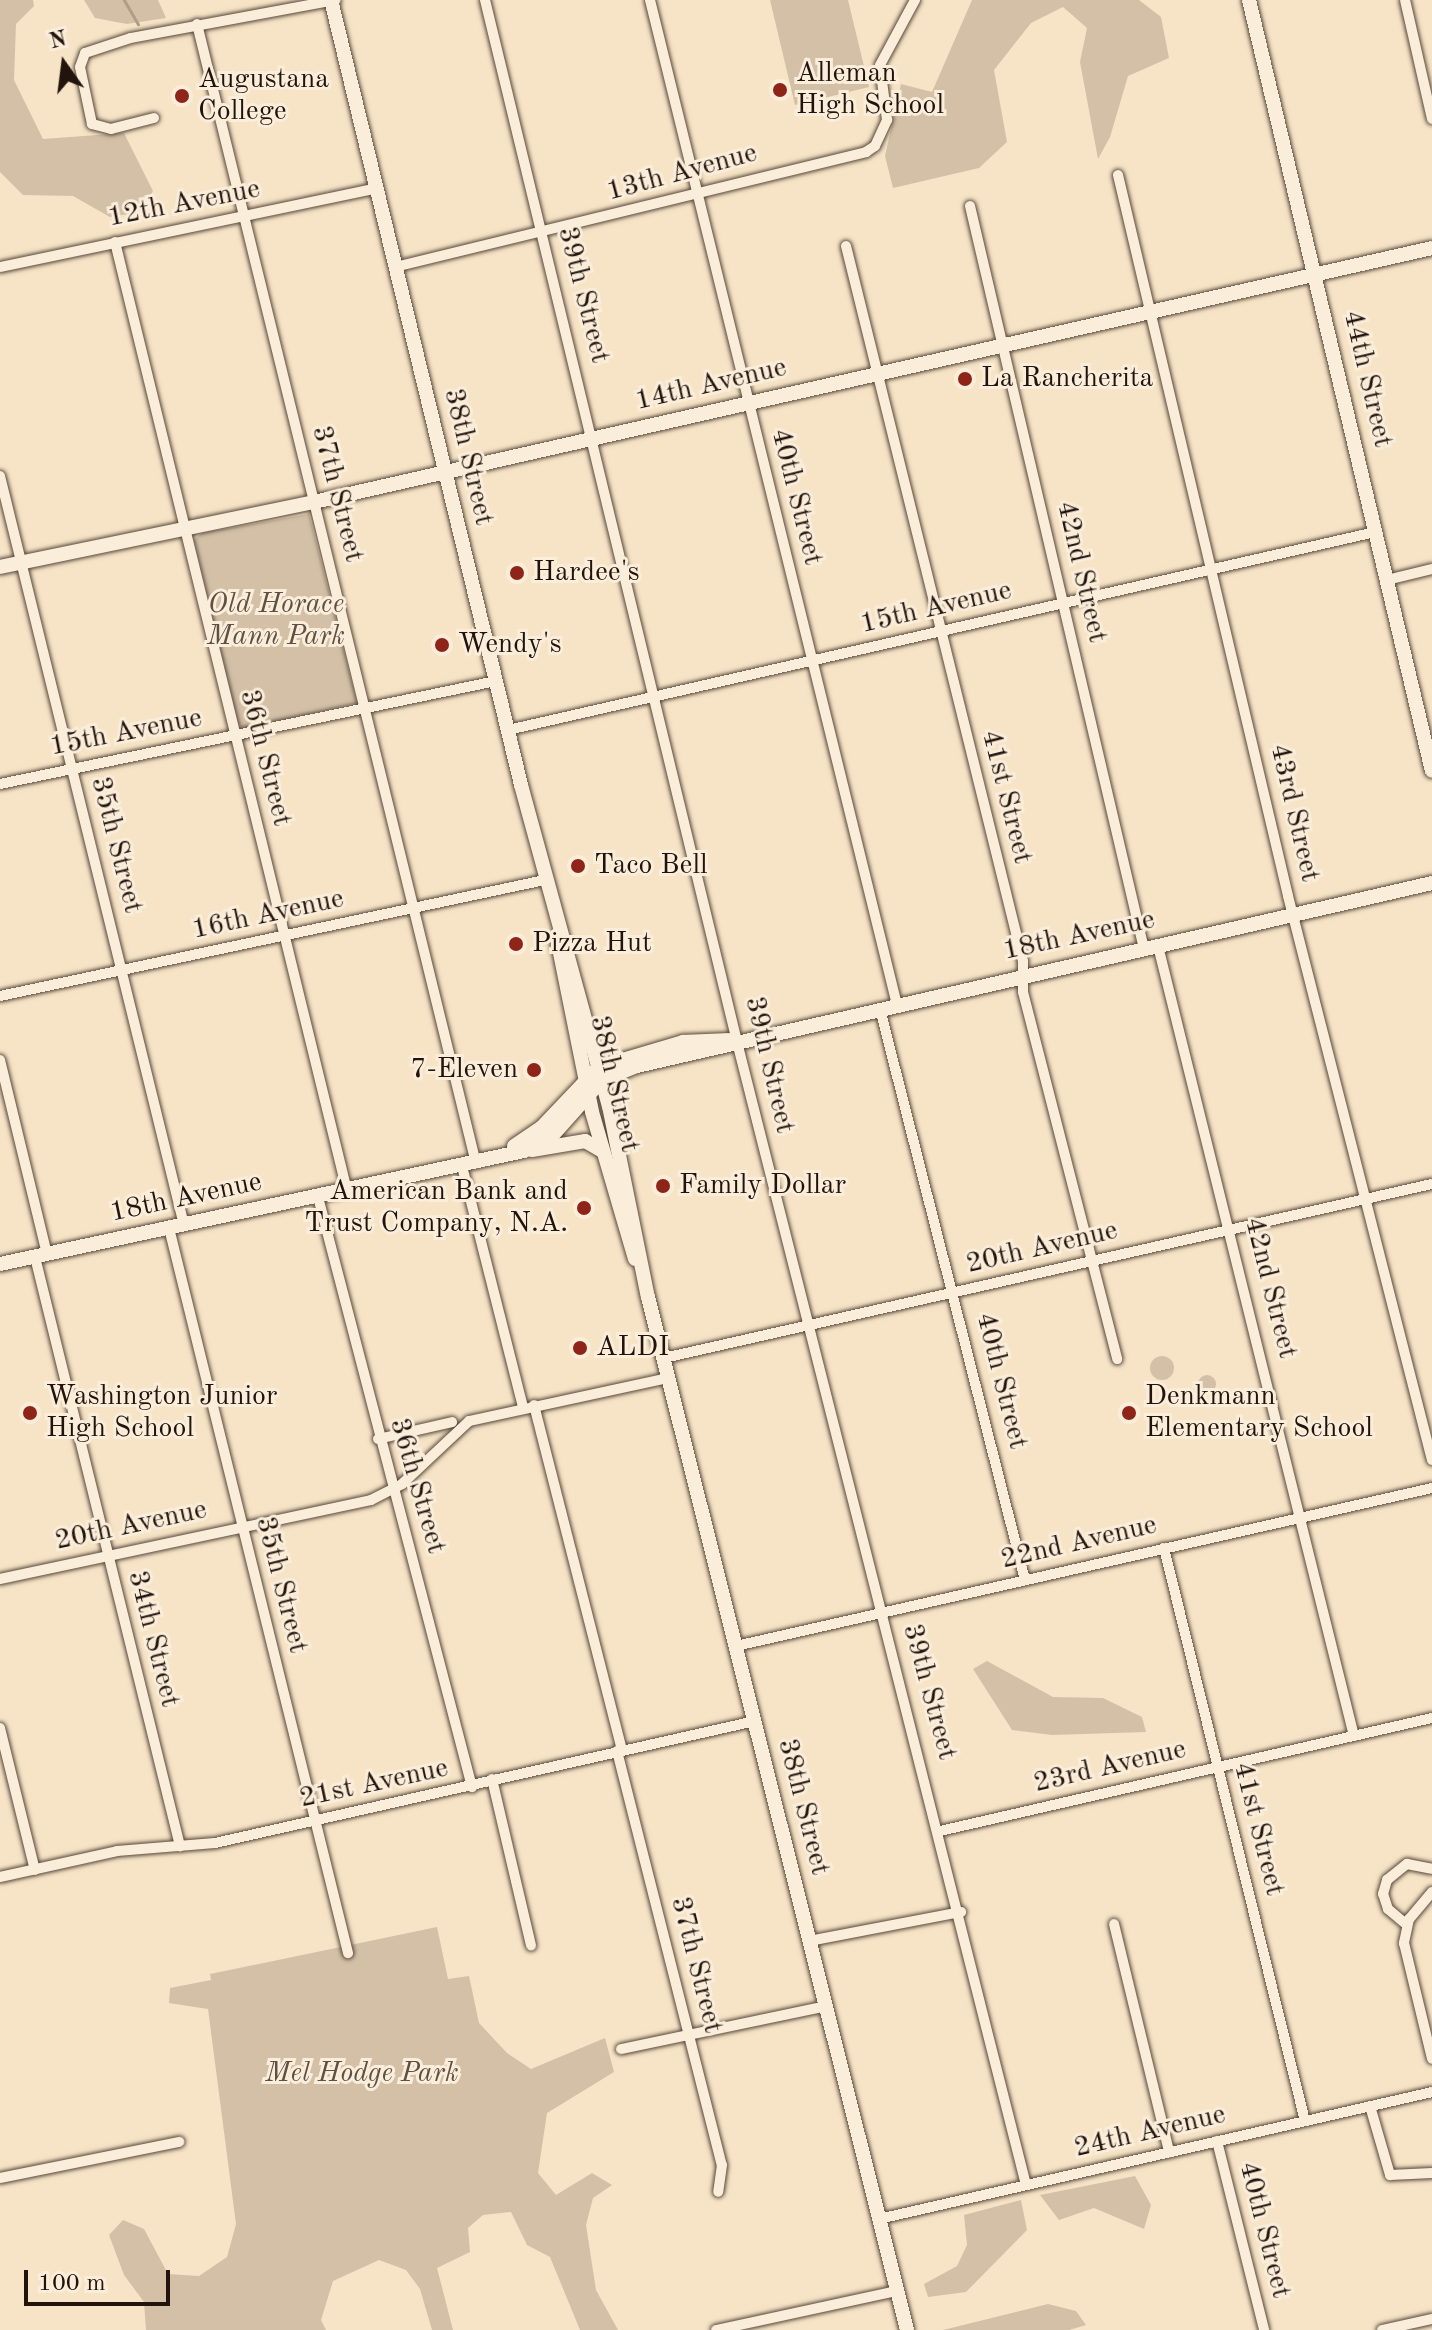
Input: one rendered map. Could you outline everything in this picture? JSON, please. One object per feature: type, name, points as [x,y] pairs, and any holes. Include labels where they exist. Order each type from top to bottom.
[{"type":"street","points":[[154,118],[111,129],[92,124],[80,67],[85,53],[95,47],[197,24],[332,0]]},
{"type":"street","name":"38th Street","points":[[332,0],[556,926],[600,1074],[635,1213],[648,1297]]},
{"type":"street","name":"39th Street","points":[[485,0],[737,1042],[961,1912],[1026,2185]]},
{"type":"street","name":"40th Street","points":[[650,0],[897,1005]]},
{"type":"street","name":"13th Avenue","points":[[395,267],[858,155],[881,137],[887,120],[880,65],[915,0]]},
{"type":"street","name":"44th Street","points":[[1249,0],[1375,532],[1426,721],[1432,771]]},
{"type":"street","points":[[1405,0],[1431,113]]},
{"type":"street","name":"37th Street","points":[[197,24],[366,709],[469,1164],[722,2165],[718,2192]]},
{"type":"street","name":"43rd Street","points":[[1118,175],[1294,914],[1432,1460]]},
{"type":"street","name":"12th Avenue","points":[[0,267],[377,188]]},
{"type":"street","name":"42nd Street","points":[[970,206],[1064,602],[1151,948],[1231,1229],[1354,1736]]},
{"type":"street","name":"36th Street","points":[[115,242],[347,1191]]},
{"type":"street","name":"41st Street","points":[[846,246],[1024,974],[1023,992],[1117,1359]]},
{"type":"street","name":"14th Avenue","points":[[0,567],[314,502],[1432,248]]},
{"type":"street","name":"35th Street","points":[[0,476],[121,970],[242,1527],[348,1953]]},
{"type":"street","name":"15th Avenue","points":[[508,730],[1375,532]]},
{"type":"street","points":[[1387,580],[1432,569]]},
{"type":"street","name":"15th Avenue","points":[[0,784],[496,681]]},
{"type":"street","name":"16th Avenue","points":[[0,996],[545,880]]},
{"type":"street","name":"18th Avenue","points":[[469,1164],[530,1137],[600,1074],[683,1042],[737,1042],[1432,883]]},
{"type":"street","name":"38th Street","points":[[556,926],[558,958],[602,1151],[664,1358],[907,2330]]},
{"type":"street","name":"40th Street","points":[[880,1009],[1025,1580]]},
{"type":"street","name":"34th Street","points":[[0,1060],[108,1556],[180,1846]]},
{"type":"street","name":"18th Avenue","points":[[0,1264],[524,1151],[551,1137],[586,1085]]},
{"type":"street","points":[[524,1151],[585,1141],[598,1144],[602,1151]]},
{"type":"street","name":"20th Avenue","points":[[664,1358],[1432,1184]]},
{"type":"street","name":"36th Street","points":[[318,1197],[378,1439],[395,1488],[472,1787]]},
{"type":"street","name":"20th Avenue","points":[[0,1579],[371,1500],[395,1488],[463,1424],[529,1406],[668,1378]]},
{"type":"street","points":[[378,1439],[452,1422]]},
{"type":"street","name":"22nd Avenue","points":[[736,1646],[1432,1488]]},
{"type":"street","name":"41st Street","points":[[1164,1548],[1305,2121]]},
{"type":"street","name":"23rd Avenue","points":[[940,1831],[1432,1718]]},
{"type":"street","name":"21st Avenue","points":[[0,1877],[117,1851],[180,1846],[315,1822],[755,1721]]},
{"type":"street","points":[[0,1728],[35,1870]]},
{"type":"street","points":[[492,1779],[531,1945]]},
{"type":"street","points":[[1407,1925],[1388,1909],[1383,1894],[1387,1880],[1407,1864],[1432,1869]]},
{"type":"street","points":[[1432,1892],[1407,1925],[1404,1951],[1426,2015],[1432,2059]]},
{"type":"street","points":[[809,1941],[961,1912]]},
{"type":"street","points":[[1114,1924],[1169,2152]]},
{"type":"street","points":[[621,2049],[826,2006]]},
{"type":"street","name":"24th Avenue","points":[[879,2219],[1432,2092]]},
{"type":"street","points":[[1370,2106],[1390,2175],[1432,2173]]},
{"type":"street","name":"40th Street","points":[[1217,2141],[1264,2330]]},
{"type":"street","points":[[0,2178],[179,2142]]},
{"type":"street","points":[[716,2330],[897,2291]]},
{"type":"street","points":[[1382,2330],[1432,2319]]},
{"type":"green space","points":[[0,0],[33,0],[34,6],[16,24],[14,80],[43,139],[124,133],[153,191],[141,212],[110,217],[73,196],[23,195],[0,172]]},
{"type":"green space","points":[[84,0],[158,0],[166,18],[127,24],[95,18]]},
{"type":"green space","points":[[770,0],[848,0],[869,87],[795,105]]},
{"type":"green space","points":[[972,0],[1139,0],[1161,17],[1169,58],[1128,76],[1110,137],[1098,159],[1080,62],[1087,28],[1063,7],[1031,23],[994,70],[1007,142],[979,168],[893,188],[885,156],[901,84],[932,92]]},
{"type":"green space","name":"Old Horace Mann Park","points":[[309,514],[357,703],[244,729],[238,723],[194,540],[202,533]]},
{"type":"green space","points":[[1162,1356],[1173,1363],[1174,1368],[1167,1379],[1162,1380],[1151,1373],[1150,1368],[1157,1357]]},
{"type":"green space","points":[[1207,1375],[1216,1384],[1207,1393],[1198,1384]]},
{"type":"green space","points":[[987,1661],[1053,1697],[1103,1698],[1142,1717],[1146,1732],[1052,1735],[1012,1730],[973,1669]]},
{"type":"green space","name":"Mel Hodge Park","points":[[437,1927],[448,1979],[469,1976],[479,2023],[507,2053],[531,2069],[605,2038],[614,2072],[547,2113],[538,2173],[556,2195],[592,2173],[612,2185],[593,2198],[586,2225],[596,2290],[618,2330],[580,2330],[550,2257],[527,2245],[511,2212],[483,2215],[468,2228],[470,2252],[437,2268],[453,2330],[432,2330],[420,2289],[406,2270],[379,2260],[333,2281],[321,2320],[326,2330],[146,2330],[144,2302],[124,2275],[109,2235],[123,2220],[144,2229],[168,2274],[199,2276],[227,2257],[236,2224],[208,2009],[169,2003],[170,1988],[211,1980],[210,1974]]},
{"type":"green space","points":[[1135,2176],[1151,2205],[1144,2229],[1094,2208],[1059,2220],[1040,2195]]},
{"type":"green space","points":[[1021,2200],[1027,2230],[966,2292],[928,2297],[924,2284],[957,2266],[967,2245],[964,2215]]},
{"type":"green space","points":[[1048,2304],[1076,2311],[1086,2325],[1069,2330],[943,2330]]},
{"type":"waterway","points":[[124,0],[138,24]]},
{"type":"place","name":"Alleman High School","points":[[780,90]]},
{"type":"place","name":"Augustana College","points":[[182,96]]},
{"type":"place","name":"La Rancherita","points":[[965,379]]},
{"type":"place","name":"Hardee's","points":[[517,573]]},
{"type":"place","name":"Wendy's","points":[[442,645]]},
{"type":"place","name":"Taco Bell","points":[[578,866]]},
{"type":"place","name":"Pizza Hut","points":[[516,944]]},
{"type":"place","name":"7-Eleven","points":[[534,1070]]},
{"type":"place","name":"Family Dollar","points":[[663,1186]]},
{"type":"place","name":"American Bank and Trust Company, N.A.","points":[[584,1208]]},
{"type":"place","name":"ALDI","points":[[580,1348]]},
{"type":"place","name":"Washington Junior High School","points":[[30,1413]]},
{"type":"place","name":"Denkmann Elementary School","points":[[1129,1413]]}]
